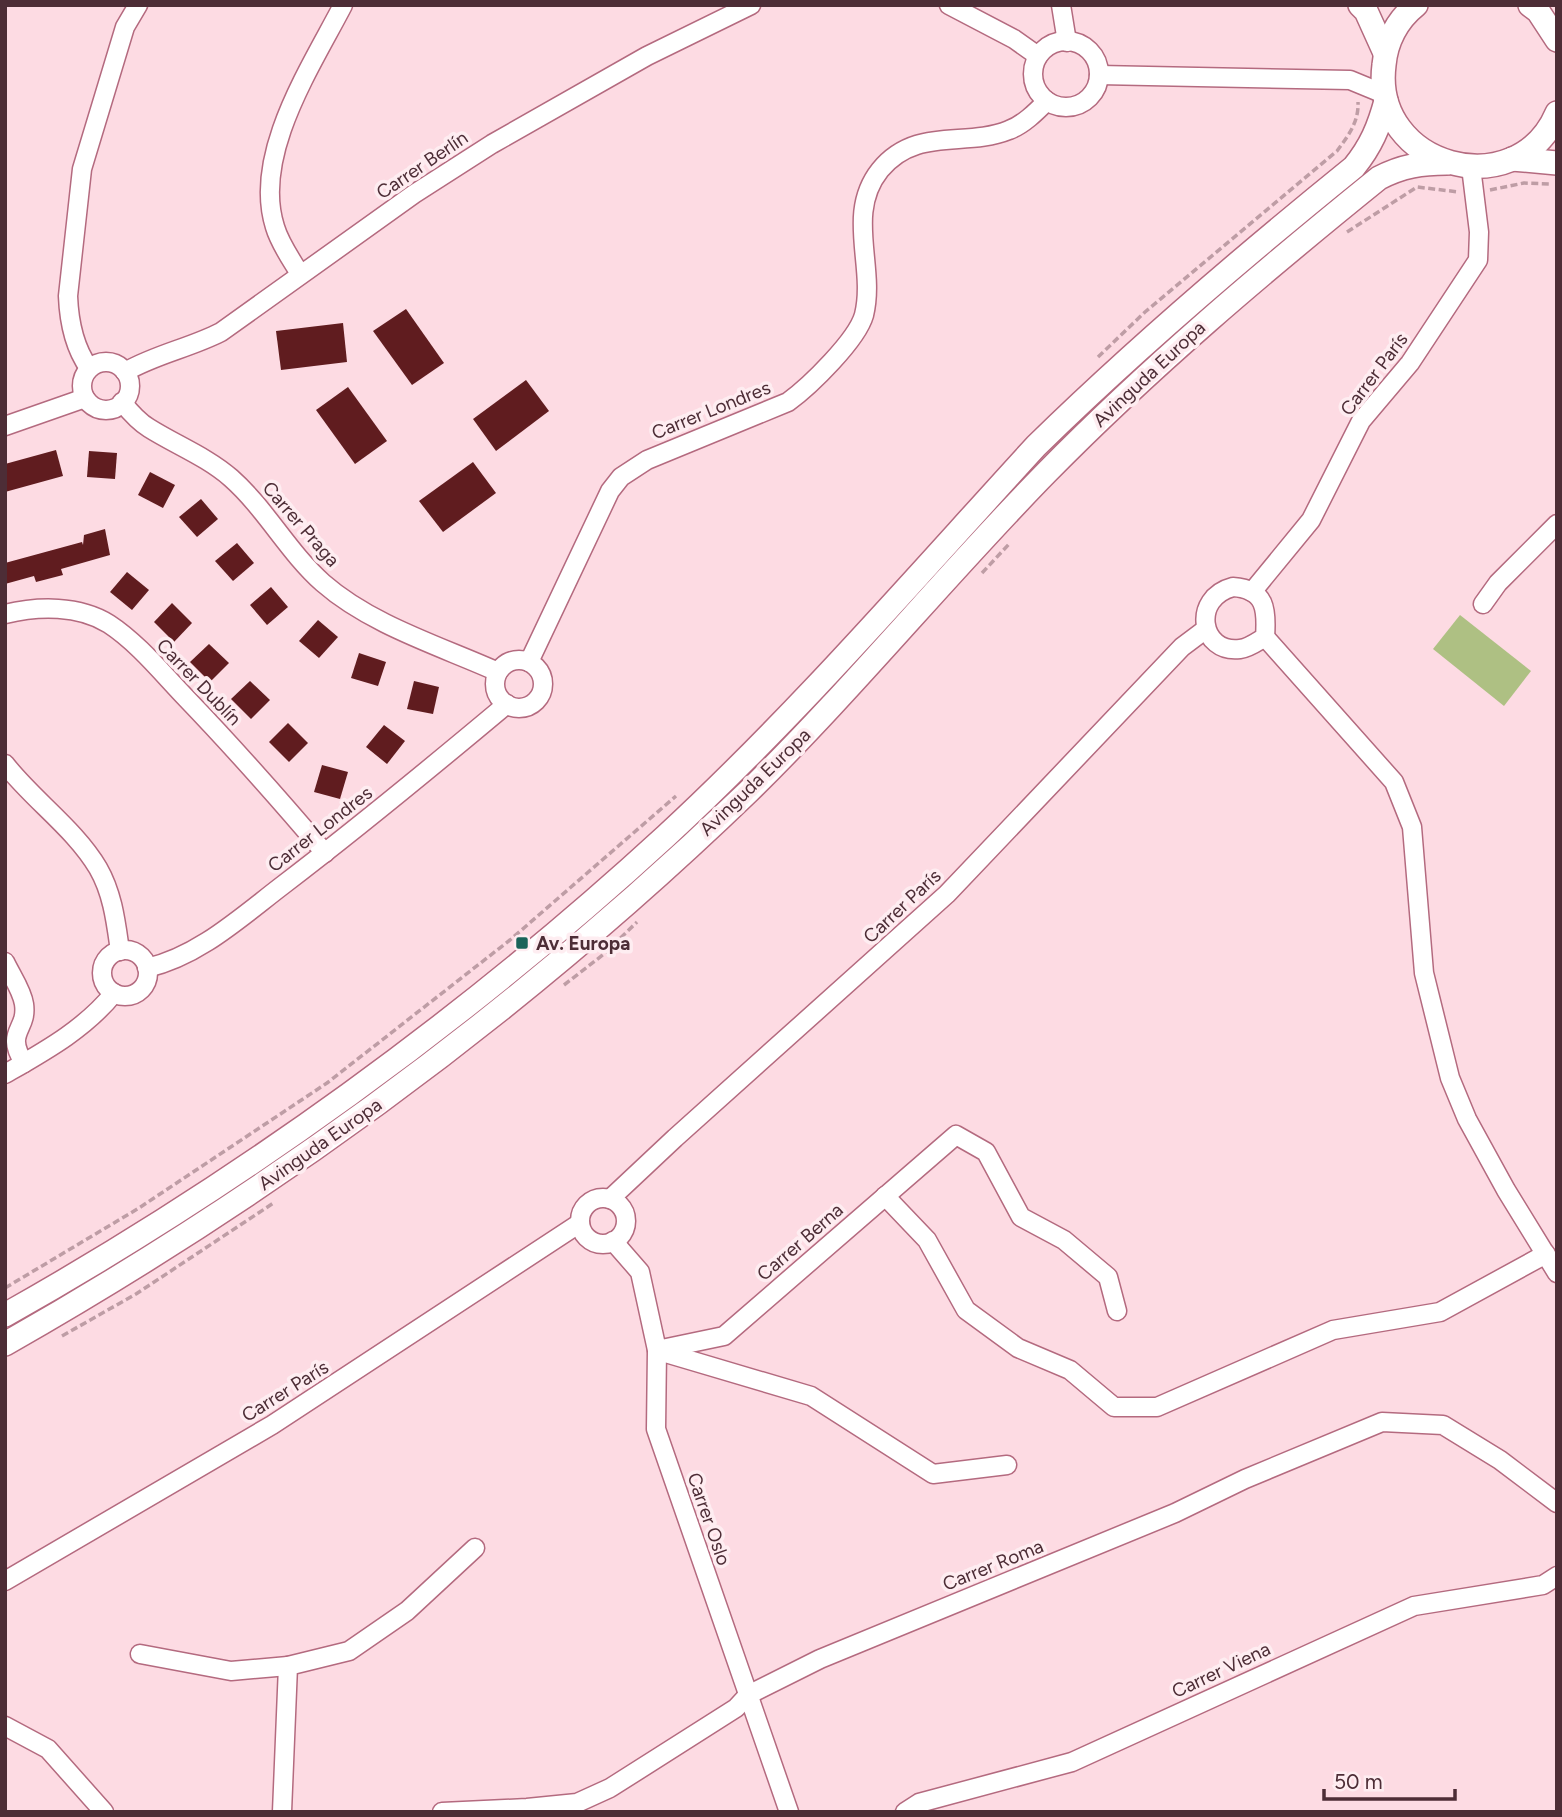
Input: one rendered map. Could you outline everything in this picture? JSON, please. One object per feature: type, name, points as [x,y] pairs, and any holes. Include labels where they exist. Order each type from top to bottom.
[{"type":"main road","points":[[1360,5],[1366,11],[1385,53]]},
{"type":"main road","points":[[1416,5],[1400,21],[1391,36],[1385,53],[1382,77],[1385,97],[1395,122],[1408,140],[1426,154],[1447,163],[1471,167],[1512,159],[1543,136],[1557,113]]},
{"type":"main road","points":[[1530,5],[1557,40]]},
{"type":"main road","name":"Avinguda Europa","points":[[5,1315],[111,1253],[215,1187],[270,1151],[386,1067],[563,926],[665,836],[804,701],[1055,427],[1178,314],[1353,167],[1372,142],[1379,127],[1385,97]]},
{"type":"main road","points":[[1512,159],[1557,163]]},
{"type":"main road","name":"Avinguda Europa","points":[[5,1343],[124,1275],[233,1205],[418,1074],[580,945],[779,760],[873,662],[1044,475],[1187,338],[1379,178],[1396,169],[1419,163],[1447,163]]},
{"type":"main road","points":[[761,743],[779,760]]},
{"type":"street","points":[[89,368],[75,340],[68,313],[82,169],[125,27],[138,5]]},
{"type":"street","points":[[300,274],[283,248],[274,226],[271,180],[281,128],[290,104],[343,5]]},
{"type":"street","name":"Carrer Berlín","points":[[125,372],[143,361],[204,341],[221,332],[414,194],[492,144],[624,68],[751,5]]},
{"type":"street","points":[[949,5],[1014,39],[1038,56]]},
{"type":"street","points":[[1061,5],[1067,42]]},
{"type":"street","points":[[1067,42],[1083,46],[1091,53],[1097,62],[1099,75],[1093,94],[1076,106],[1065,108],[1046,101],[1033,82],[1032,72],[1038,56],[1050,45],[1067,42]]},
{"type":"street","points":[[1099,75],[1350,80],[1385,97]]},
{"type":"street","name":"Carrer Londres","points":[[530,662],[610,491],[621,477],[647,460],[788,401],[804,390],[859,328],[867,281],[862,231],[864,205],[874,179],[882,169],[901,152],[924,142],[1007,131],[1033,114],[1046,101]]},
{"type":"street","name":"Carrer París","points":[[1252,592],[1311,520],[1361,421],[1410,363],[1478,261],[1479,232],[1471,167]]},
{"type":"street","points":[[105,362],[113,363],[125,372],[130,386],[122,402],[110,409],[102,409],[94,407],[85,398],[83,379],[89,368],[105,362]]},
{"type":"street","points":[[5,426],[85,398]]},
{"type":"street","name":"Carrer Praga","points":[[122,402],[149,428],[211,463],[230,477],[259,507],[297,556],[332,590],[365,613],[498,672]]},
{"type":"street","points":[[1483,604],[1498,583],[1557,524]]},
{"type":"street","points":[[1265,637],[1241,649],[1226,648],[1216,642],[1206,629],[1206,608],[1212,598],[1233,587],[1252,592],[1260,598],[1267,614],[1265,637],[1394,782],[1412,828],[1424,973],[1450,1078],[1467,1119],[1506,1190],[1557,1273]]},
{"type":"street","name":"Carrer Dublín","points":[[5,614],[57,609],[77,612],[108,623],[138,648],[174,685],[326,853]]},
{"type":"street","name":"Carrer París","points":[[610,1199],[947,894],[1182,647],[1206,629]]},
{"type":"street","points":[[520,659],[530,662],[543,678],[541,694],[530,705],[522,708],[507,704],[495,685],[498,672],[512,661],[520,659]]},
{"type":"street","name":"Carrer Londres","points":[[147,968],[180,957],[204,943],[326,853],[507,704]]},
{"type":"street","points":[[5,764],[21,784],[79,842],[99,870],[115,915],[120,951]]},
{"type":"street","points":[[127,950],[140,956],[147,968],[148,976],[141,990],[127,996],[114,993],[107,987],[102,972],[107,959],[127,950]]},
{"type":"street","points":[[5,962],[24,1005],[15,1041],[16,1050],[24,1063]]},
{"type":"street","points":[[5,1074],[65,1038],[92,1018],[114,993]]},
{"type":"street","name":"Carrer Berna","points":[[657,1350],[724,1336],[956,1135],[986,1152],[1021,1217],[1064,1240],[1108,1278],[1117,1311]]},
{"type":"street","points":[[886,1196],[927,1240],[966,1310],[1018,1348],[1070,1370],[1114,1407],[1157,1408],[1333,1331],[1440,1312],[1546,1254]]},
{"type":"street","points":[[595,1199],[610,1199],[622,1209],[626,1223],[619,1237],[613,1241],[592,1241],[586,1237],[580,1223],[583,1209],[595,1199]]},
{"type":"street","name":"Carrer París","points":[[5,1581],[272,1425],[580,1223]]},
{"type":"street","name":"Carrer Oslo","points":[[613,1241],[640,1272],[657,1350],[656,1429],[789,1812]]},
{"type":"street","points":[[657,1350],[811,1396],[933,1474],[1007,1465]]},
{"type":"street","name":"Carrer Roma","points":[[442,1812],[577,1803],[610,1788],[686,1741],[736,1708],[748,1695],[820,1659],[1162,1518],[1245,1479],[1382,1422],[1443,1425],[1500,1460],[1557,1503]]},
{"type":"street","points":[[139,1654],[231,1671],[288,1666],[349,1651],[407,1611],[475,1548]]},
{"type":"street","name":"Carrer Viena","points":[[905,1812],[919,1804],[1072,1762],[1414,1606],[1543,1585],[1557,1576]]},
{"type":"street","points":[[282,1812],[288,1666]]},
{"type":"street","points":[[5,1726],[48,1749],[104,1812]]},
{"type":"path","points":[[1091,364],[1145,312],[1337,151],[1352,131],[1359,112],[1358,101],[1350,95],[1350,80]]},
{"type":"path","points":[[5,1288],[139,1208],[327,1083],[510,940],[681,792]]},
{"type":"green space","points":[[1460,615],[1531,671],[1504,706],[1433,649]]},
{"type":"building","points":[[406,309],[444,363],[412,385],[373,331]]},
{"type":"building","points":[[343,323],[347,362],[281,370],[276,331]]},
{"type":"building","points":[[526,380],[549,411],[496,451],[473,419]]},
{"type":"building","points":[[348,387],[387,441],[355,464],[316,410]]},
{"type":"building","points":[[56,450],[63,476],[5,492],[5,464]]},
{"type":"building","points":[[89,451],[117,453],[115,479],[87,477]]},
{"type":"building","points":[[473,462],[496,493],[443,532],[419,501]]},
{"type":"building","points":[[150,472],[175,485],[163,508],[138,495]]},
{"type":"building","points":[[201,499],[218,519],[197,537],[179,517]]},
{"type":"building","points":[[105,529],[110,555],[61,569],[63,575],[36,582],[34,576],[5,584],[5,563],[82,542],[83,545],[84,535]]},
{"type":"building","points":[[237,543],[254,563],[233,581],[215,561]]},
{"type":"building","points":[[127,572],[149,590],[132,610],[110,592]]},
{"type":"building","points":[[271,587],[288,607],[267,625],[250,605]]},
{"type":"building","points":[[172,603],[192,623],[174,642],[154,622]]},
{"type":"building","points":[[318,620],[338,637],[319,658],[299,641]]},
{"type":"building","points":[[209,644],[229,663],[210,682],[190,662]]},
{"type":"building","points":[[359,653],[386,662],[378,686],[351,678]]},
{"type":"building","points":[[250,681],[270,700],[251,719],[231,699]]},
{"type":"building","points":[[414,681],[439,687],[433,714],[407,709]]},
{"type":"building","points":[[288,723],[308,743],[289,762],[269,742]]},
{"type":"building","points":[[384,725],[405,741],[387,764],[366,747]]},
{"type":"building","points":[[322,765],[348,772],[340,799],[314,792]]},
{"type":"place","name":"Av. Europa","points":[[522,943]]}]
